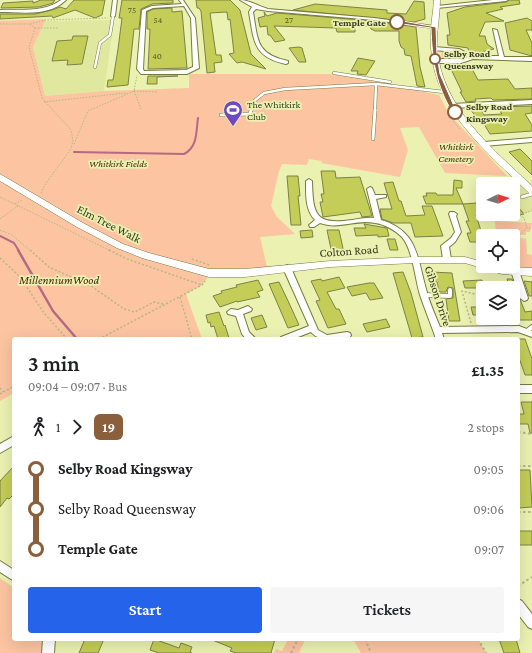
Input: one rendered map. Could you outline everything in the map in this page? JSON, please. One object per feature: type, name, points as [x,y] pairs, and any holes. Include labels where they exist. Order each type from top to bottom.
[{"type":"street","points":[[0,11],[47,8],[58,5],[64,0]]},
{"type":"street","points":[[113,17],[115,0]]},
{"type":"street","points":[[182,0],[193,18],[195,69],[188,72],[143,73],[140,70],[144,10],[152,7],[185,5]]},
{"type":"street","points":[[242,0],[255,7],[296,14],[374,19],[433,27]]},
{"type":"street","points":[[506,0],[437,3],[433,27],[435,61],[444,91],[465,125],[532,191]]},
{"type":"street","points":[[255,7],[251,12],[261,51],[269,58],[286,62]]},
{"type":"street","points":[[494,30],[502,58]]},
{"type":"street","points":[[434,49],[459,51],[472,57],[532,60]]},
{"type":"street","points":[[435,61],[461,62],[472,57]]},
{"type":"street","points":[[452,106],[532,102]]},
{"type":"street","points":[[484,144],[532,140]]},
{"type":"street","name":"Elm Tree Walk","points":[[0,177],[80,225],[120,246],[146,256],[212,273]]},
{"type":"street","points":[[309,181],[312,210],[314,215],[319,220],[337,223],[365,220],[378,221],[370,189]]},
{"type":"street","points":[[372,197],[384,196]]},
{"type":"street","points":[[447,259],[446,246],[453,240],[458,232],[452,214],[454,214]]},
{"type":"street","points":[[312,225],[319,220]]},
{"type":"street","name":"Gibson Drive","points":[[378,221],[394,228],[404,235],[411,247],[424,295],[439,337]]},
{"type":"street","name":"Colton Road","points":[[212,273],[414,260],[447,259],[465,260],[476,263]]},
{"type":"street","points":[[287,268],[313,328],[318,335],[323,337]]},
{"type":"street","points":[[520,271],[532,272]]},
{"type":"street","points":[[516,273],[524,298]]},
{"type":"street","points":[[248,309],[235,312],[246,334],[250,337]]},
{"type":"street","points":[[289,337],[313,328]]},
{"type":"street","points":[[437,330],[518,329],[530,331]]},
{"type":"street","points":[[333,337],[347,335]]},
{"type":"street","points":[[520,389],[532,389]]},
{"type":"street","points":[[0,450],[12,441]]},
{"type":"street","points":[[0,566],[12,575]]},
{"type":"street","points":[[520,608],[532,623]]},
{"type":"street","points":[[48,653],[49,641]]},
{"type":"lane","points":[[95,67],[100,43],[110,35],[113,17]]},
{"type":"lane","points":[[334,73],[444,91]]},
{"type":"lane","points":[[221,115],[250,114],[253,102],[264,93],[278,90],[376,84],[444,91]]},
{"type":"lane","points":[[373,138],[376,84]]},
{"type":"lane","points":[[522,197],[532,194]]},
{"type":"lane","points":[[424,295],[450,296],[450,290]]},
{"type":"path","points":[[0,24],[28,24],[45,20],[113,17]]},
{"type":"path","points":[[28,24],[35,28],[58,28]]},
{"type":"path","points":[[35,28],[29,47],[44,102],[71,130],[73,140],[71,149]]},
{"type":"path","points":[[140,70],[136,77],[134,92],[141,109]]},
{"type":"path","points":[[44,102],[134,92],[158,92]]},
{"type":"path","points":[[40,195],[44,186],[67,158],[88,111],[128,93]]},
{"type":"path","points":[[0,219],[20,205]]},
{"type":"path","points":[[527,228],[524,218],[520,215],[532,210]]},
{"type":"path","points":[[520,234],[527,228],[532,228]]},
{"type":"path","points":[[0,230],[12,236],[49,267],[91,286],[124,308],[135,312],[154,302],[163,304]]},
{"type":"path","points":[[0,258],[11,265],[28,286],[44,313],[65,337]]},
{"type":"path","points":[[103,337],[163,304],[202,285],[212,273],[208,263],[187,259]]},
{"type":"path","points":[[473,330],[462,291],[476,294]]},
{"type":"path","points":[[180,297],[191,337]]},
{"type":"path","points":[[0,394],[12,387]]},
{"type":"path","points":[[0,388],[3,392]]},
{"type":"path","points":[[520,432],[532,434]]},
{"type":"path","points":[[520,466],[532,466]]},
{"type":"path","points":[[520,512],[532,512]]},
{"type":"path","points":[[520,585],[532,577]]},
{"type":"path","points":[[291,653],[297,641]]},
{"type":"path","points":[[366,641],[371,653]]},
{"type":"path","points":[[479,641],[486,653]]},
{"type":"shaded area","points":[[114,20],[104,91],[45,96],[33,47],[45,21]]},
{"type":"shaded area","points":[[532,182],[532,212],[520,215],[521,188],[520,186]]},
{"type":"green space","points":[[46,19],[33,47],[45,96],[104,91],[189,88],[189,74],[330,74],[425,90],[424,92],[439,95],[449,114],[507,176],[445,173],[419,127],[400,128],[408,150],[400,177],[321,163],[322,161],[309,159],[307,165],[282,164],[271,206],[277,217],[295,234],[260,237],[267,267],[234,269],[209,276],[202,285],[186,294],[201,337],[12,337],[12,394],[0,401],[0,21]]},
{"type":"green space","points":[[441,51],[459,53],[465,57],[459,59],[442,59]]},
{"type":"green space","points":[[495,221],[532,223],[530,232],[526,232],[526,235],[520,235],[520,229],[496,229]]},
{"type":"green space","points":[[520,235],[521,238],[526,239],[527,254],[532,255],[532,272],[520,271]]},
{"type":"green space","points":[[0,578],[12,587],[12,641],[44,641],[41,653],[0,653]]},
{"type":"green space","points":[[287,641],[305,641],[299,653],[274,653],[276,649],[282,651]]},
{"type":"green space","points":[[354,641],[479,641],[486,653],[361,653]]},
{"type":"building","points":[[41,0],[55,0],[53,3],[39,7],[1,8],[3,3],[33,1],[33,3]]},
{"type":"building","points":[[74,0],[105,0],[102,15],[95,18],[75,10],[53,18],[52,16],[0,19],[0,14],[35,14],[60,7],[66,9]]},
{"type":"building","points":[[122,0],[173,0],[173,3],[152,4],[141,9],[139,29],[134,29],[128,85],[107,87],[108,80],[113,80],[122,18],[119,18]]},
{"type":"building","points":[[196,0],[230,0],[240,10],[251,54],[266,69],[242,62],[237,63],[229,54],[234,53],[230,19],[228,20],[227,12],[210,13],[216,55],[221,55],[222,62],[214,63],[215,72],[207,73],[201,11],[197,8]]},
{"type":"building","points":[[509,0],[519,0],[520,4],[500,7],[503,9],[486,13],[504,21],[485,22],[479,36],[485,36],[487,44],[494,49],[472,54],[469,52],[468,48],[448,45],[447,35],[450,35],[447,13],[465,7],[506,2]]},
{"type":"building","points":[[414,1],[424,2],[425,19],[414,22],[293,10],[315,4],[387,10],[387,13],[406,14]]},
{"type":"building","points":[[172,8],[172,12],[182,11],[187,68],[148,69],[150,29],[147,29],[147,12],[153,9]]},
{"type":"building","points":[[264,12],[267,16],[277,13],[374,21],[416,27],[420,67],[425,87],[417,86],[411,56],[405,55],[404,49],[401,47],[399,41],[399,31],[375,31],[371,29],[370,26],[355,26],[355,32],[337,32],[336,28],[274,26],[285,40],[275,42],[270,35],[268,35],[267,26],[260,27],[258,18],[265,16]]},
{"type":"building","points":[[527,18],[532,21],[532,30],[526,30],[532,43],[532,56],[510,50],[505,23]]},
{"type":"building","points":[[73,36],[88,36],[82,64],[67,65],[68,60],[52,61],[57,41],[72,40]]},
{"type":"building","points":[[289,48],[302,48],[306,62],[299,62]]},
{"type":"building","points":[[358,58],[375,61],[366,75],[357,74],[358,71],[351,71]]},
{"type":"building","points":[[449,65],[470,65],[478,80],[508,79],[515,89],[532,88],[532,99],[493,100],[491,98],[475,99],[476,101],[466,102],[460,92],[462,92]]},
{"type":"building","points":[[148,76],[178,76],[157,77],[157,84],[147,84]]},
{"type":"building","points":[[532,106],[532,113],[525,114],[532,125],[532,131],[490,134],[484,124],[482,124],[470,109],[480,108],[484,115],[502,114],[497,107]]},
{"type":"building","points":[[520,149],[532,161],[532,175],[509,152]]},
{"type":"building","points":[[321,171],[335,171],[336,178],[360,177],[372,216],[362,217],[360,212],[323,217],[320,202],[323,202],[321,194],[324,194]]},
{"type":"building","points":[[287,176],[298,176],[300,196],[298,196],[301,225],[291,225]]},
{"type":"building","points":[[454,180],[462,181],[462,188],[456,188],[463,204],[426,204],[423,196],[427,196],[426,193],[453,195]]},
{"type":"building","points":[[393,182],[406,216],[425,215],[422,206],[432,206],[443,236],[415,237],[411,223],[393,223],[382,219],[380,209],[392,209],[384,183]]},
{"type":"building","points":[[476,203],[476,221],[478,221],[480,229],[476,229],[476,242],[470,242],[467,233],[471,233],[466,221],[469,221],[463,204]]},
{"type":"building","points":[[520,209],[524,214],[520,215]]},
{"type":"building","points":[[364,224],[387,228],[389,236],[356,236],[354,228],[366,228]]},
{"type":"building","points":[[312,230],[313,237],[301,238],[300,231]]},
{"type":"building","points":[[327,230],[339,230],[344,253],[332,254]]},
{"type":"building","points":[[387,239],[395,239],[398,250],[390,250]]},
{"type":"building","points":[[403,272],[411,293],[423,337],[412,337],[393,273]]},
{"type":"building","points":[[431,272],[452,273],[460,321],[449,321],[446,299],[453,298],[453,288],[448,287],[446,292],[439,292],[437,282],[433,280]]},
{"type":"building","points":[[339,277],[345,288],[327,292],[336,309],[339,309],[346,324],[328,328],[316,301],[320,300],[311,281],[321,279],[322,281]]},
{"type":"building","points":[[507,279],[512,279],[513,281],[508,281]]},
{"type":"building","points":[[258,280],[263,290],[257,292],[260,297],[237,301],[220,307],[213,296],[222,293],[221,291],[237,287],[236,285]]},
{"type":"building","points":[[482,280],[482,281],[476,281],[476,288],[465,288],[463,281]]},
{"type":"building","points":[[524,281],[532,282],[532,296],[529,296]]},
{"type":"building","points":[[279,282],[299,325],[288,328],[269,284]]},
{"type":"building","points":[[374,283],[383,298],[370,300],[366,293],[352,296],[347,287]]},
{"type":"building","points":[[520,299],[525,312],[532,311],[532,320],[520,320]]},
{"type":"building","points":[[471,307],[476,307],[476,315],[473,315]]},
{"type":"building","points":[[219,312],[229,337],[217,337],[214,326],[211,327],[210,322],[208,323],[206,315]]},
{"type":"building","points":[[262,315],[267,327],[256,330],[251,318]]},
{"type":"building","points":[[386,319],[390,327],[367,332],[363,324]]},
{"type":"building","points":[[520,339],[525,339],[532,359],[532,375],[525,375],[520,361]]},
{"type":"building","points":[[521,402],[532,402],[532,433],[530,433],[528,424],[520,424],[520,414],[524,414]]},
{"type":"building","points":[[12,468],[12,496],[9,499],[7,498],[0,507],[0,481]]},
{"type":"building","points":[[520,470],[530,470],[532,507],[520,508]]},
{"type":"building","points":[[520,531],[532,531],[532,545],[520,545]]},
{"type":"building","points":[[84,641],[103,641],[98,653],[79,653]]},
{"type":"building","points":[[153,641],[160,641],[179,648],[181,643],[192,647],[190,652],[192,653],[159,653],[150,650]]},
{"type":"building","points":[[215,641],[274,641],[271,653],[236,653],[230,651],[232,648]]},
{"type":"building","points":[[500,641],[517,641],[520,653],[504,653]]},
{"type":"waterway","points":[[74,152],[184,154],[189,151],[196,138],[198,118]]},
{"type":"waterway","points":[[0,236],[14,243],[19,251]]},
{"type":"waterway","points":[[18,250],[53,311],[75,337]]},
{"type":"bus line","name":"19","points":[[397,22],[433,27],[434,55],[438,74],[447,99],[455,112]]},
{"type":"place","name":"Temple Gate","points":[[397,22]]},
{"type":"place","name":"Selby Road Queensway","points":[[435,59]]},
{"type":"place","name":"Selby Road Kingsway","points":[[455,112]]},
{"type":"place","name":"The Whitkirk Club","points":[[233,127]]},
{"type":"park label","name":"Whitkirk Cemetery","points":[[456,152]]},
{"type":"park label","name":"Whitkirk Fields","points":[[118,163]]},
{"type":"park label","name":"MillenniumWood","points":[[59,280]]}]
